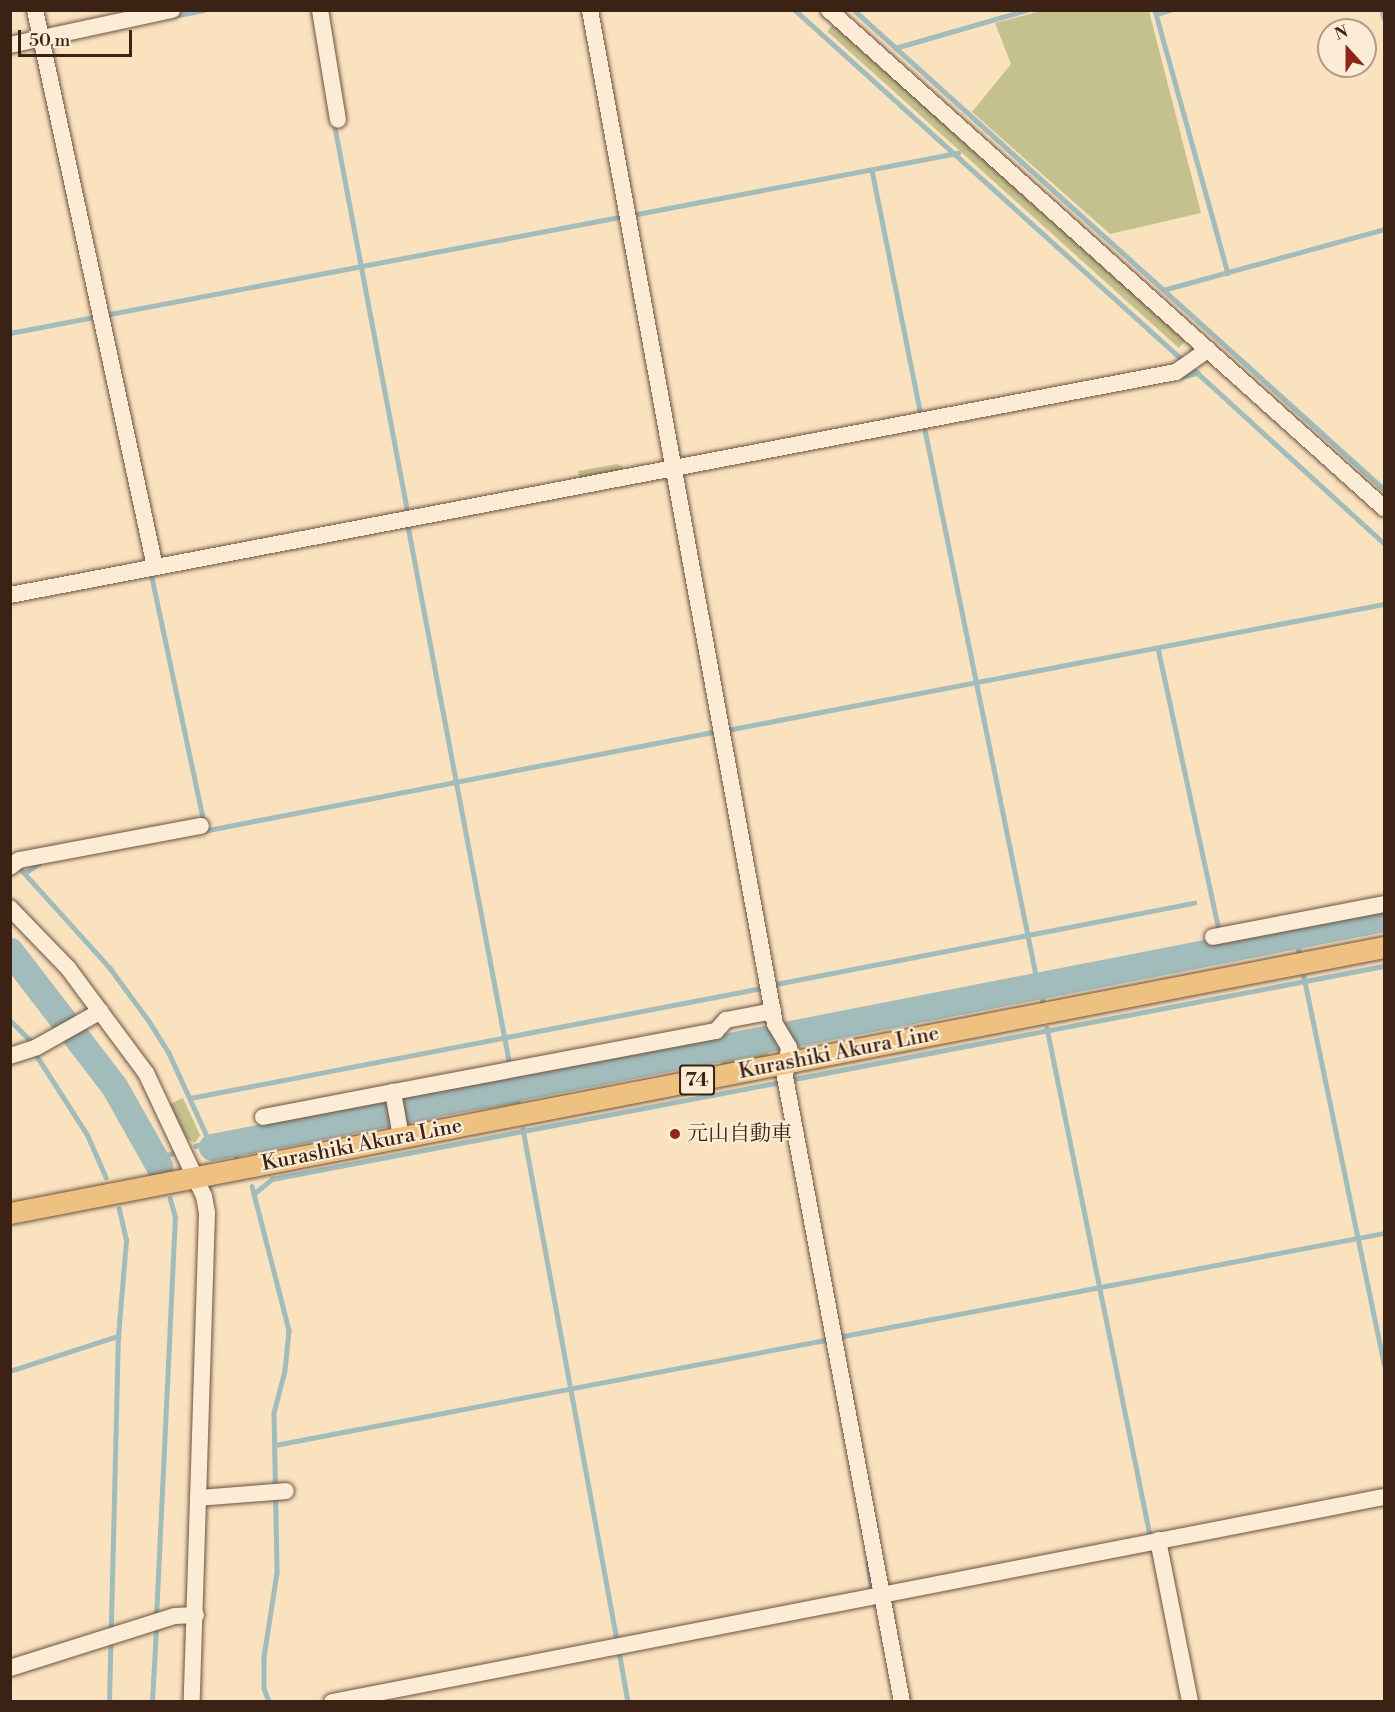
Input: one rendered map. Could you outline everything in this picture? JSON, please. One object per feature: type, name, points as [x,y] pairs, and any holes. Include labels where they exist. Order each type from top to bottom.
[{"type":"main road","name":"Kurashiki Akura Line","points":[[10,1213],[197,1177],[397,1113],[786,1075],[1384,947]]},
{"type":"street","points":[[35,10],[155,567]]},
{"type":"street","points":[[10,45],[42,41],[172,10]]},
{"type":"street","points":[[320,10],[338,120]]},
{"type":"street","points":[[590,10],[773,1011],[782,1034],[786,1075],[836,1337],[880,1597],[902,1701]]},
{"type":"street","points":[[829,10],[1384,508]]},
{"type":"street","points":[[10,595],[1189,366],[1208,350]]},
{"type":"street","points":[[14,865],[201,826]]},
{"type":"street","points":[[1218,936],[1384,904]]},
{"type":"street","points":[[10,908],[50,946],[146,1073],[197,1177],[207,1213],[192,1701]]},
{"type":"street","points":[[10,1056],[70,1029],[101,1011]]},
{"type":"street","points":[[262,1117],[397,1113],[511,1070],[716,1031],[726,1020],[773,1011]]},
{"type":"street","points":[[198,1498],[280,1491]]},
{"type":"street","points":[[332,1701],[880,1597],[1384,1497]]},
{"type":"street","points":[[1156,1543],[1190,1701]]},
{"type":"street","points":[[10,1668],[175,1616],[196,1615]]},
{"type":"shaded area","points":[[1041,11],[1149,11],[1201,213],[1110,234],[972,112],[1011,64],[995,23]]},
{"type":"shaded area","points":[[834,24],[1186,340],[1179,348],[827,31]]},
{"type":"shaded area","points":[[617,464],[622,466],[624,474],[581,482],[578,471]]},
{"type":"shaded area","points":[[774,1045],[766,1057],[722,1066],[719,1053]]},
{"type":"shaded area","points":[[514,1093],[516,1104],[443,1115],[445,1107]]},
{"type":"shaded area","points":[[183,1098],[200,1135],[195,1143],[187,1139],[170,1104]]},
{"type":"waterway","points":[[173,16],[203,10]]},
{"type":"waterway","points":[[795,10],[1185,362]]},
{"type":"waterway","points":[[854,10],[1384,489]]},
{"type":"waterway","points":[[895,48],[1027,10]]},
{"type":"waterway","points":[[1155,10],[1228,273]]},
{"type":"waterway","points":[[1156,14],[1170,10]]},
{"type":"waterway","points":[[1382,10],[1384,18]]},
{"type":"waterway","points":[[334,122],[408,512]]},
{"type":"waterway","points":[[632,215],[958,153]]},
{"type":"waterway","points":[[872,170],[921,415]]},
{"type":"waterway","points":[[10,333],[619,217]]},
{"type":"waterway","points":[[1163,290],[1384,229]]},
{"type":"waterway","points":[[1191,367],[1384,543]]},
{"type":"waterway","points":[[1180,377],[1198,373]]},
{"type":"waterway","points":[[924,425],[1038,985]]},
{"type":"waterway","points":[[408,526],[510,1066]]},
{"type":"waterway","points":[[151,573],[204,822]]},
{"type":"waterway","points":[[727,730],[1384,604]]},
{"type":"waterway","points":[[1158,648],[1223,949]]},
{"type":"waterway","points":[[203,831],[713,732]]},
{"type":"waterway","points":[[26,872],[39,864]]},
{"type":"waterway","points":[[17,865],[110,968],[149,1021],[169,1053],[212,1147]]},
{"type":"waterway","points":[[776,984],[1194,903]]},
{"type":"waterway","points":[[212,1147],[1384,918]]},
{"type":"waterway","points":[[1296,935],[1299,952]]},
{"type":"waterway","points":[[10,951],[114,1086],[159,1166]]},
{"type":"waterway","points":[[789,1080],[1384,966]]},
{"type":"waterway","points":[[1304,977],[1384,1365]]},
{"type":"waterway","points":[[1040,984],[1043,1003]]},
{"type":"waterway","points":[[190,1098],[762,988]]},
{"type":"waterway","points":[[10,1020],[33,1043]]},
{"type":"waterway","points":[[1047,1028],[1151,1540]]},
{"type":"waterway","points":[[35,1053],[87,1134],[106,1177]]},
{"type":"waterway","points":[[512,1074],[518,1101]]},
{"type":"waterway","points":[[256,1192],[272,1179],[781,1082]]},
{"type":"waterway","points":[[523,1129],[617,1640]]},
{"type":"waterway","points":[[195,1146],[208,1142]]},
{"type":"waterway","points":[[233,1144],[237,1159]]},
{"type":"waterway","points":[[155,1159],[174,1153]]},
{"type":"waterway","points":[[252,1186],[289,1330],[285,1371],[274,1413],[277,1573],[264,1657],[264,1688],[269,1702]]},
{"type":"waterway","points":[[156,1618],[175,1217],[170,1199]]},
{"type":"waterway","points":[[109,1702],[118,1336],[126,1240],[119,1209]]},
{"type":"waterway","points":[[838,1337],[1384,1233]]},
{"type":"waterway","points":[[10,1371],[118,1336]]},
{"type":"waterway","points":[[275,1445],[830,1339]]},
{"type":"waterway","points":[[868,1563],[873,1593]]},
{"type":"waterway","points":[[152,1702],[156,1627]]},
{"type":"waterway","points":[[619,1651],[628,1702]]},
{"type":"place","name":"元山自動車","points":[[675,1134]]}]
